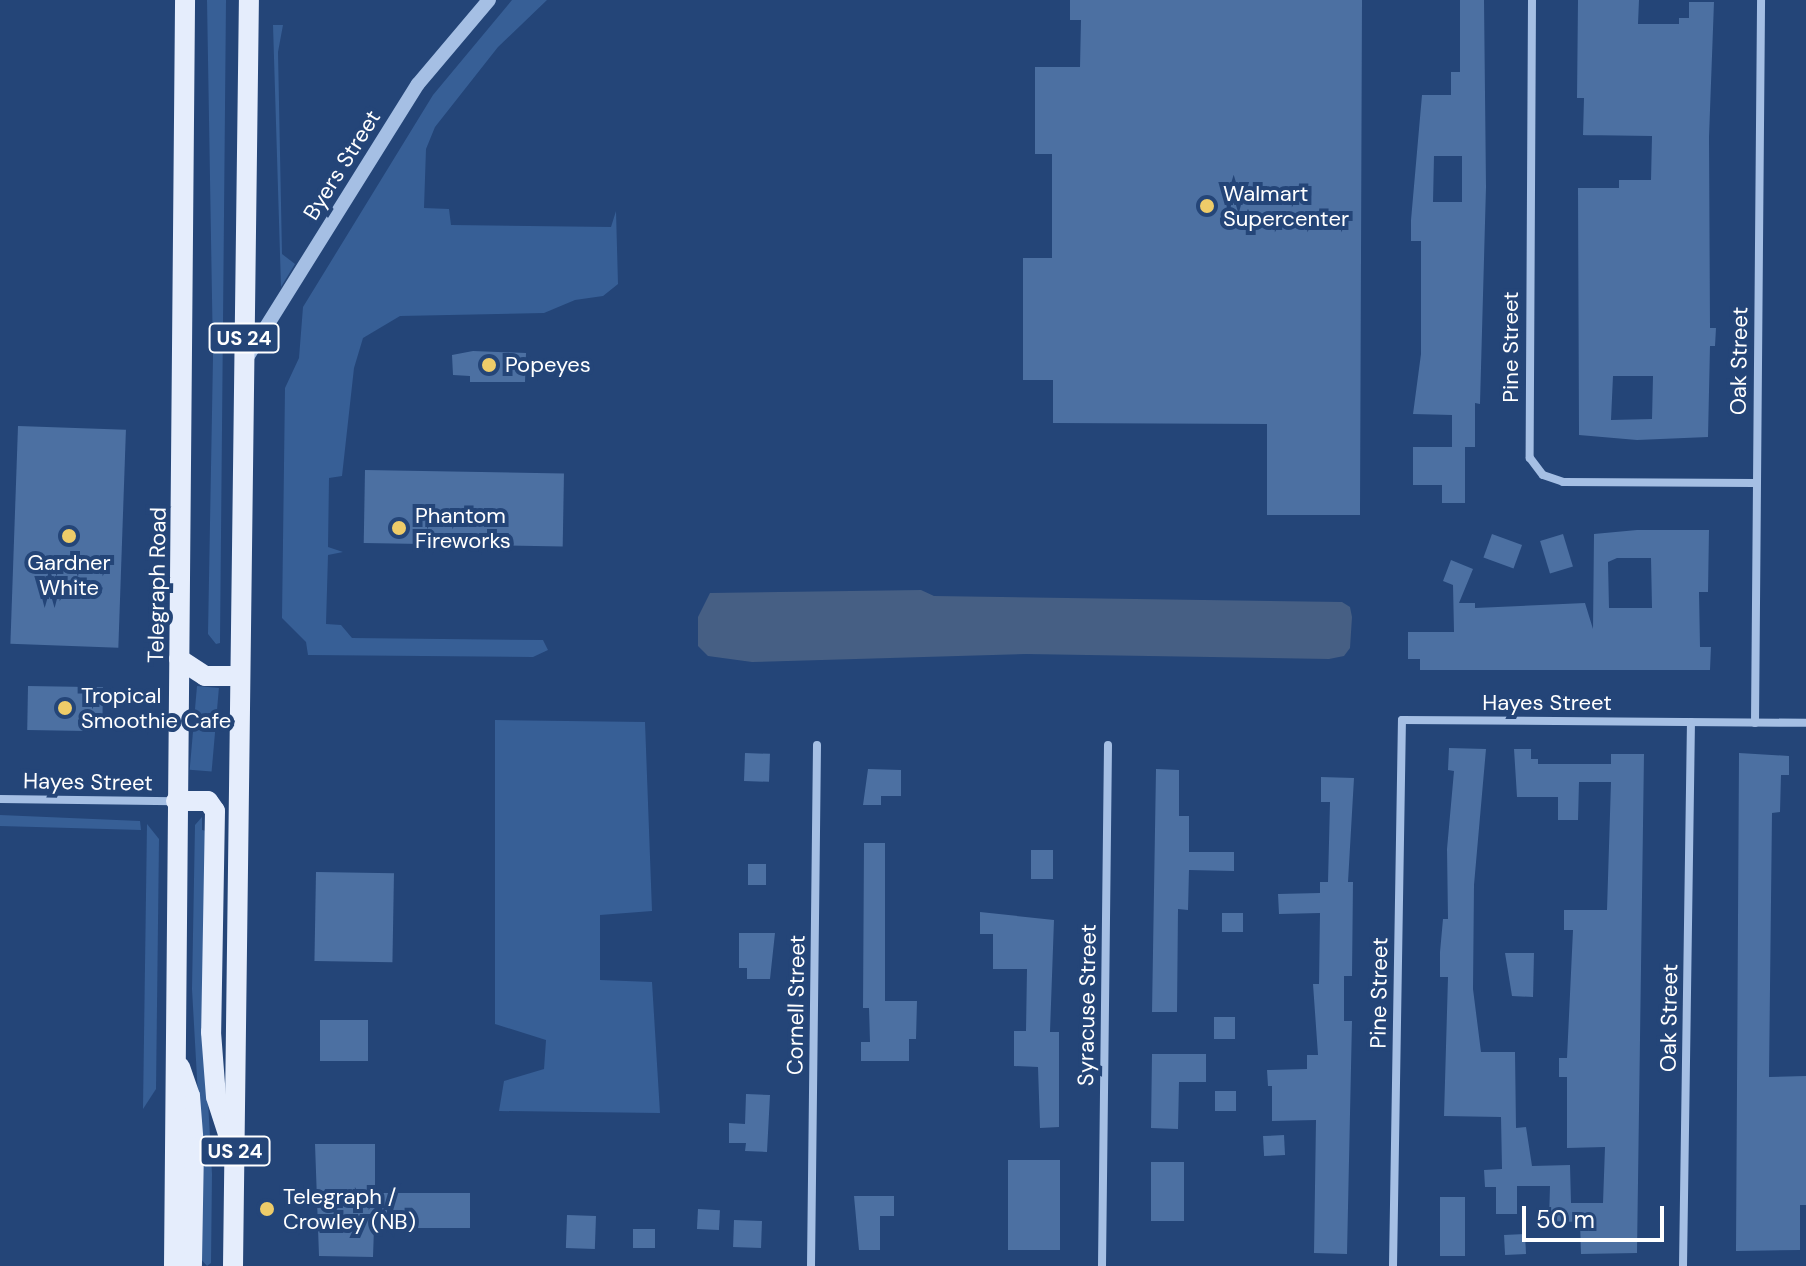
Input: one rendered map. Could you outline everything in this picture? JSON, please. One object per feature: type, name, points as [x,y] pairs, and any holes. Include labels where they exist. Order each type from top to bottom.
[{"type":"main road","name":"Telegraph Road","points":[[174,1266],[185,0]]},
{"type":"main road","name":"US 24","points":[[233,1266],[249,0]]},
{"type":"main road","points":[[179,659],[205,676],[239,676]]},
{"type":"main road","points":[[176,801],[208,801],[215,811],[211,1032],[216,1097],[235,1157]]},
{"type":"main road","points":[[174,1052],[190,1096],[194,1147],[192,1266]]},
{"type":"street","name":"Byers Street","points":[[244,363],[418,84],[489,0]]},
{"type":"street","name":"Pine Street","points":[[1532,0],[1530,458],[1543,475],[1563,482],[1755,483]]},
{"type":"street","name":"Oak Street","points":[[1755,723],[1761,0]]},
{"type":"street","name":"Pine Street","points":[[1393,1266],[1402,720]]},
{"type":"street","name":"Hayes Street","points":[[1402,720],[1755,723]]},
{"type":"street","name":"Oak Street","points":[[1683,1266],[1691,722]]},
{"type":"street","points":[[1755,723],[1806,723]]},
{"type":"street","name":"Cornell Street","points":[[811,1266],[817,745]]},
{"type":"street","name":"Syracuse Street","points":[[1102,1266],[1108,745]]},
{"type":"street","name":"Hayes Street","points":[[0,799],[176,801]]},
{"type":"shaded area","points":[[207,0],[226,0],[220,643],[216,644],[208,634],[213,357]]},
{"type":"shaded area","points":[[512,0],[547,0],[498,47],[435,127],[426,149],[424,208],[449,209],[451,225],[611,227],[616,211],[618,284],[603,296],[575,300],[544,313],[400,316],[363,338],[354,368],[342,476],[329,478],[328,547],[343,552],[328,555],[326,624],[341,625],[352,638],[543,640],[548,650],[533,657],[308,655],[306,642],[282,618],[285,388],[299,358],[303,307],[433,95]]},
{"type":"shaded area","points":[[273,25],[283,25],[278,52],[282,254],[295,264],[281,287]]},
{"type":"shaded area","points":[[921,590],[934,596],[1342,602],[1350,607],[1352,617],[1350,648],[1344,656],[1329,659],[1026,654],[752,662],[708,656],[698,646],[698,617],[710,593]]},
{"type":"shaded area","points":[[197,686],[219,688],[212,772],[190,770]]},
{"type":"shaded area","points":[[495,720],[645,722],[652,911],[600,915],[600,980],[652,982],[660,1113],[499,1111],[504,1081],[544,1069],[546,1040],[495,1024]]},
{"type":"shaded area","points":[[0,815],[140,821],[141,830],[0,826]]},
{"type":"shaded area","points":[[202,817],[202,830],[207,831],[204,1028],[212,1174],[211,1263],[207,1266],[199,1257],[201,1149],[192,989],[195,825]]},
{"type":"shaded area","points":[[147,824],[159,839],[156,1089],[143,1109]]},
{"type":"building","name":"Walmart Supercenter","points":[[1070,0],[1362,0],[1360,515],[1267,515],[1267,424],[1053,423],[1053,380],[1023,380],[1023,258],[1052,258],[1052,154],[1035,154],[1035,67],[1080,67],[1081,20],[1070,20]]},
{"type":"building","points":[[1460,0],[1484,0],[1486,187],[1480,404],[1475,403],[1475,447],[1465,447],[1465,503],[1442,503],[1442,485],[1413,485],[1413,447],[1452,447],[1452,415],[1413,414],[1421,354],[1421,241],[1411,241],[1411,220],[1422,95],[1451,95],[1451,72],[1460,72]],"holes":[[[1434,156],[1462,156],[1462,202],[1433,202]]]},
{"type":"building","points":[[1578,0],[1639,0],[1638,24],[1679,24],[1679,18],[1689,18],[1689,2],[1714,2],[1709,137],[1710,328],[1716,328],[1715,346],[1710,346],[1708,437],[1637,440],[1579,435],[1578,188],[1619,188],[1619,180],[1651,180],[1652,136],[1583,135],[1584,98],[1577,98]],"holes":[[[1613,376],[1653,376],[1652,419],[1611,420]]]},
{"type":"building","name":"Popeyes","points":[[473,351],[526,353],[525,382],[470,382],[470,376],[453,375],[452,355]]},
{"type":"building","name":"Gardner White","points":[[18,426],[126,430],[118,648],[10,644]]},
{"type":"building","points":[[365,470],[564,473],[563,546],[364,543]]},
{"type":"building","points":[[1637,530],[1709,530],[1708,592],[1699,592],[1700,647],[1711,647],[1710,670],[1420,670],[1420,659],[1408,659],[1408,632],[1454,632],[1453,585],[1443,581],[1451,560],[1473,569],[1459,603],[1475,603],[1475,608],[1585,603],[1593,629],[1594,534]],"holes":[[[1617,558],[1651,558],[1652,608],[1609,608],[1608,562]]]},
{"type":"building","points":[[1492,534],[1522,545],[1514,568],[1483,557]]},
{"type":"building","points":[[1563,534],[1573,567],[1550,574],[1540,541]]},
{"type":"building","name":"Tropical Smoothie Cafe","points":[[28,686],[103,687],[102,731],[27,730]]},
{"type":"building","points":[[1449,748],[1486,749],[1474,885],[1473,989],[1481,1052],[1515,1052],[1516,1128],[1526,1127],[1532,1166],[1570,1165],[1571,1203],[1603,1203],[1605,1147],[1567,1148],[1567,1077],[1559,1077],[1559,1058],[1567,1058],[1573,930],[1564,930],[1564,910],[1607,910],[1611,782],[1579,782],[1578,820],[1558,820],[1558,797],[1517,797],[1514,749],[1531,749],[1531,759],[1538,759],[1538,764],[1611,764],[1611,754],[1644,754],[1637,1253],[1581,1254],[1580,1222],[1549,1221],[1550,1186],[1517,1186],[1517,1214],[1496,1214],[1496,1187],[1485,1187],[1484,1170],[1502,1169],[1501,1117],[1444,1116],[1448,977],[1440,977],[1440,952],[1443,919],[1448,919],[1447,849],[1454,771],[1448,770]]},
{"type":"building","points":[[745,753],[770,754],[769,782],[744,781]]},
{"type":"building","points":[[1739,753],[1789,756],[1789,775],[1781,775],[1780,812],[1772,813],[1769,1077],[1806,1076],[1806,1205],[1800,1205],[1800,1250],[1736,1251]]},
{"type":"building","points":[[868,769],[901,770],[901,796],[881,796],[881,805],[863,805]]},
{"type":"building","points":[[1156,769],[1179,770],[1179,816],[1189,816],[1189,852],[1234,852],[1234,871],[1189,870],[1188,910],[1178,909],[1177,1012],[1152,1012]]},
{"type":"building","points":[[1321,777],[1354,778],[1348,882],[1353,882],[1352,976],[1344,976],[1344,1021],[1352,1021],[1347,1254],[1314,1253],[1316,1120],[1272,1121],[1272,1086],[1268,1086],[1267,1070],[1307,1069],[1307,1055],[1318,1055],[1313,984],[1319,984],[1320,913],[1279,914],[1278,894],[1320,893],[1320,882],[1328,882],[1330,802],[1321,802]]},
{"type":"building","points":[[864,843],[885,843],[885,1001],[917,1001],[916,1039],[909,1039],[909,1061],[861,1061],[861,1042],[870,1042],[869,1008],[863,1008]]},
{"type":"building","points":[[1031,850],[1053,850],[1053,879],[1031,879]]},
{"type":"building","points":[[748,864],[766,864],[766,885],[748,885]]},
{"type":"building","points":[[316,872],[394,873],[392,962],[314,961]]},
{"type":"building","points":[[980,912],[1054,920],[1050,1032],[1059,1032],[1059,1127],[1040,1128],[1038,1067],[1014,1066],[1014,1031],[1026,1031],[1027,969],[993,969],[993,934],[980,934]]},
{"type":"building","points":[[1222,913],[1243,913],[1243,932],[1222,932]]},
{"type":"building","points":[[739,933],[775,933],[770,979],[747,979],[747,968],[739,968]]},
{"type":"building","points":[[1505,953],[1534,953],[1533,997],[1512,996]]},
{"type":"building","points":[[1214,1017],[1235,1017],[1235,1039],[1214,1039]]},
{"type":"building","points":[[320,1020],[368,1020],[368,1061],[320,1061]]},
{"type":"building","points":[[1152,1054],[1206,1054],[1206,1082],[1179,1082],[1178,1129],[1151,1128]]},
{"type":"building","points":[[1215,1091],[1236,1091],[1236,1111],[1215,1111]]},
{"type":"building","points":[[746,1094],[770,1095],[767,1152],[745,1151],[746,1143],[729,1143],[729,1123],[745,1124]]},
{"type":"building","points":[[1284,1135],[1285,1155],[1264,1156],[1263,1136]]},
{"type":"building","points":[[315,1144],[375,1144],[375,1193],[470,1193],[470,1228],[374,1228],[373,1257],[319,1256]]},
{"type":"building","points":[[1008,1160],[1060,1160],[1060,1250],[1008,1250]]},
{"type":"building","points":[[1151,1162],[1184,1162],[1184,1221],[1151,1221]]},
{"type":"building","points":[[854,1196],[894,1196],[894,1216],[880,1216],[880,1250],[859,1250]]},
{"type":"building","points":[[1440,1197],[1465,1197],[1465,1256],[1440,1256]]},
{"type":"building","points":[[698,1209],[720,1210],[719,1230],[697,1229]]},
{"type":"building","points":[[567,1215],[596,1216],[595,1249],[566,1248]]},
{"type":"building","points":[[734,1220],[762,1221],[761,1248],[733,1247]]},
{"type":"building","points":[[633,1229],[655,1229],[655,1248],[633,1248]]},
{"type":"building","points":[[1525,1234],[1526,1254],[1505,1255],[1504,1235]]},
{"type":"place","name":"Walmart Supercenter","points":[[1207,206]]},
{"type":"place","name":"Popeyes","points":[[489,365]]},
{"type":"place","name":"Phantom Fireworks","points":[[399,528]]},
{"type":"place","name":"Gardner White","points":[[69,536]]},
{"type":"place","name":"Tropical Smoothie Cafe","points":[[65,708]]},
{"type":"place","name":"Telegraph / Crowley (NB)","points":[[267,1209]]}]
